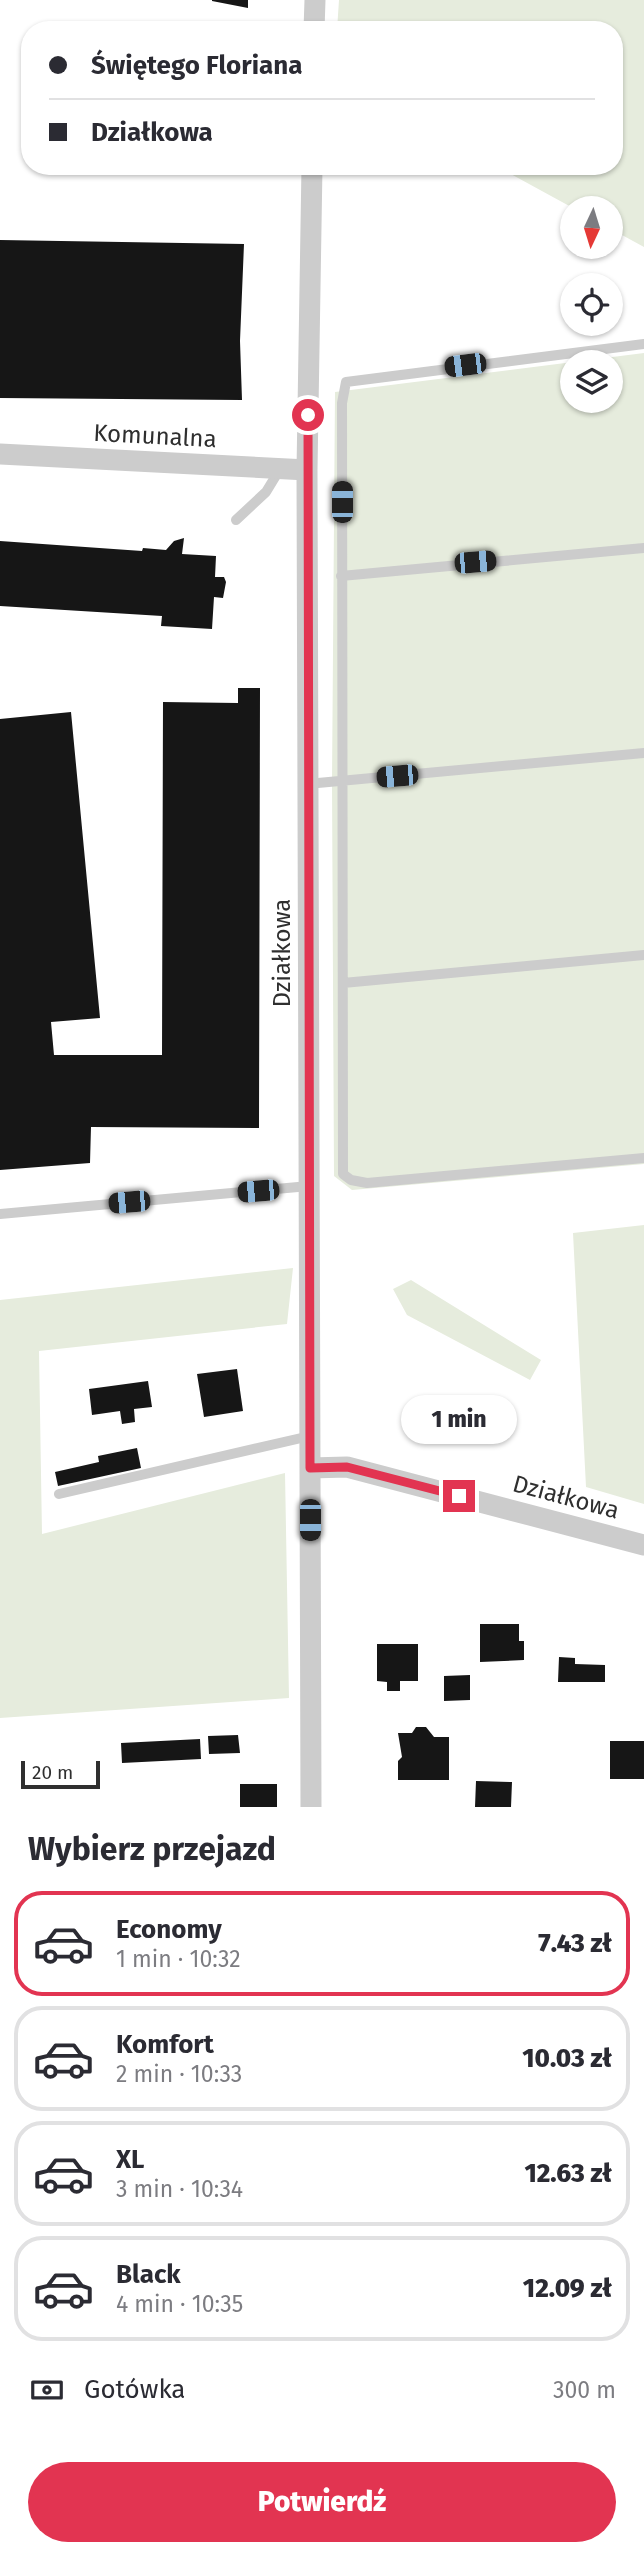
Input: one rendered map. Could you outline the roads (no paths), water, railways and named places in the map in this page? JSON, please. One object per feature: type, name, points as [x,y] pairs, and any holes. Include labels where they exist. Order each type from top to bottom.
[{"type":"street","points":[[314,21],[315,0]]},
{"type":"street","name":"Działkowa","points":[[311,1807],[307,470],[312,175]]},
{"type":"street","name":"Komunalna","points":[[0,454],[307,470]]},
{"type":"street","name":"Działkowa","points":[[310,1468],[347,1467],[644,1545]]},
{"type":"lane","points":[[644,344],[346,382],[342,403],[341,1165],[344,1174],[351,1180],[367,1183],[644,1158]]},
{"type":"lane","points":[[236,520],[266,492],[280,469]]},
{"type":"lane","points":[[341,576],[644,548]]},
{"type":"lane","points":[[307,784],[644,753]]},
{"type":"lane","points":[[343,984],[644,955]]},
{"type":"lane","points":[[0,1214],[309,1186]]},
{"type":"lane","points":[[59,1494],[310,1436]]}]
